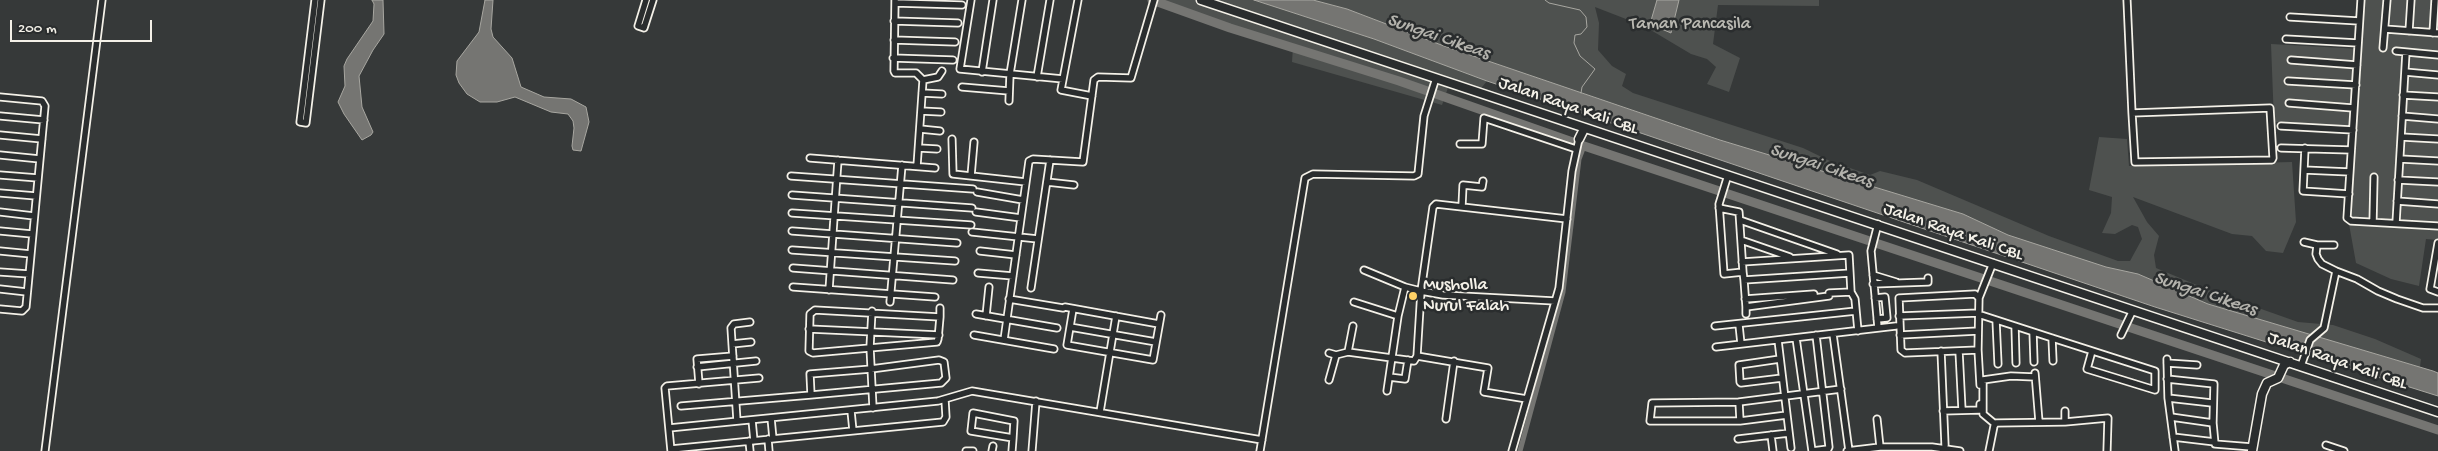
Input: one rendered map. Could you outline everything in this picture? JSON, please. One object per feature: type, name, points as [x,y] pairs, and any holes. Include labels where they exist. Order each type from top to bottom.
[{"type":"main road","name":"Jalan Raya Kali CBL","points":[[1201,0],[1584,129],[1878,224],[2290,362],[2302,364],[2438,412]]},
{"type":"main road","points":[[1579,139],[1584,129]]},
{"type":"main road","points":[[2252,449],[2262,394],[2267,383],[2280,374],[2290,362]]},
{"type":"street","points":[[45,451],[102,0]]},
{"type":"street","points":[[314,0],[303,122],[321,0]]},
{"type":"street","points":[[646,0],[641,27],[653,0]]},
{"type":"street","points":[[971,0],[960,67],[963,70],[1062,79]]},
{"type":"street","points":[[982,72],[993,0]]},
{"type":"street","points":[[1009,101],[1010,74],[1022,0]]},
{"type":"street","points":[[1037,77],[1050,0]]},
{"type":"street","points":[[1078,0],[1061,91],[1092,96]]},
{"type":"street","points":[[1004,340],[1030,160],[1081,162],[1084,160],[1096,78],[1131,78],[1154,0]]},
{"type":"street","points":[[2126,0],[2132,114],[2135,162],[2272,160],[2274,158],[2270,108],[2132,114]]},
{"type":"street","points":[[2361,0],[2353,108],[2348,219],[2438,226]]},
{"type":"street","points":[[2384,48],[2387,0]]},
{"type":"street","points":[[2409,31],[2411,0]]},
{"type":"street","points":[[2384,29],[2436,33],[2435,0]]},
{"type":"street","points":[[917,166],[922,80],[916,73],[894,72],[895,2],[962,5]]},
{"type":"street","points":[[2290,17],[2359,21]]},
{"type":"street","points":[[894,21],[958,23]]},
{"type":"street","points":[[2286,39],[2358,43]]},
{"type":"street","points":[[894,40],[955,42]]},
{"type":"street","points":[[2396,51],[2438,55]]},
{"type":"street","points":[[2396,223],[2406,52]]},
{"type":"street","points":[[894,58],[953,60]]},
{"type":"street","points":[[2291,60],[2357,64]]},
{"type":"street","points":[[922,80],[938,77],[942,71]]},
{"type":"street","points":[[2405,72],[2438,75]]},
{"type":"street","points":[[1260,451],[1306,178],[1313,174],[1414,176],[1418,174],[1424,116],[1436,78]]},
{"type":"street","points":[[2288,81],[2356,86]]},
{"type":"street","points":[[962,87],[1009,91]]},
{"type":"street","points":[[922,93],[942,94]]},
{"type":"street","points":[[2403,95],[2438,97]]},
{"type":"street","points":[[0,97],[42,100],[45,104],[24,310],[0,308]]},
{"type":"street","points":[[2289,103],[2353,108]]},
{"type":"street","points":[[921,111],[941,112]]},
{"type":"street","points":[[0,116],[44,120]]},
{"type":"street","points":[[2402,116],[2438,118]]},
{"type":"street","points":[[1460,144],[1482,144],[1484,118],[1576,148]]},
{"type":"street","points":[[2281,126],[2352,130]]},
{"type":"street","points":[[920,129],[940,131]]},
{"type":"street","points":[[0,135],[42,139]]},
{"type":"street","points":[[2401,138],[2438,139]]},
{"type":"street","points":[[952,139],[952,173],[1026,182]]},
{"type":"street","points":[[1512,451],[1555,301],[1562,270],[1576,148],[1579,139]]},
{"type":"street","points":[[971,176],[974,142]]},
{"type":"street","points":[[918,148],[937,149]]},
{"type":"street","points":[[2281,148],[2351,150]]},
{"type":"street","points":[[2305,148],[2304,191],[2349,194]]},
{"type":"street","points":[[0,155],[40,159]]},
{"type":"street","points":[[810,158],[935,168]]},
{"type":"street","points":[[2400,159],[2438,161]]},
{"type":"street","points":[[829,290],[838,160]]},
{"type":"street","points":[[1031,288],[1050,160]]},
{"type":"street","points":[[890,302],[902,165]]},
{"type":"street","points":[[2304,170],[2350,172]]},
{"type":"street","points":[[0,175],[38,178]]},
{"type":"street","points":[[791,176],[975,191],[1023,200]]},
{"type":"street","points":[[1728,176],[1719,208],[1724,274],[1743,272]]},
{"type":"street","points":[[2373,222],[2374,177]]},
{"type":"street","points":[[2398,180],[2438,182]]},
{"type":"street","points":[[1462,206],[1462,185],[1482,186],[1483,181]]},
{"type":"street","points":[[1047,182],[1074,185]]},
{"type":"street","points":[[0,193],[36,196]]},
{"type":"street","points":[[792,194],[899,202],[974,210],[1021,218]]},
{"type":"street","points":[[2397,201],[2438,204]]},
{"type":"street","points":[[1329,353],[1336,355],[1348,352],[1414,361],[1421,292],[1434,205],[1439,203],[1567,219]]},
{"type":"street","points":[[1719,208],[1739,212],[1746,314]]},
{"type":"street","points":[[0,212],[34,216]]},
{"type":"street","points":[[792,213],[971,225]]},
{"type":"street","points":[[1740,220],[1840,256]]},
{"type":"street","points":[[1878,224],[1871,251],[1878,328]]},
{"type":"street","points":[[0,231],[32,234]]},
{"type":"street","points":[[792,231],[957,243]]},
{"type":"street","points":[[972,232],[1038,239]]},
{"type":"street","points":[[1741,240],[1794,258]]},
{"type":"street","points":[[2304,242],[2317,245],[2334,245]]},
{"type":"street","points":[[2438,243],[2430,290],[2438,292]]},
{"type":"street","points":[[2317,245],[2317,257],[2322,264],[2357,278],[2378,291],[2397,299],[2423,308],[2438,308]]},
{"type":"street","points":[[792,250],[955,261]]},
{"type":"street","points":[[0,251],[31,254]]},
{"type":"street","points":[[980,251],[1016,255]]},
{"type":"street","points":[[1742,262],[1849,255],[1851,292],[1856,299],[1858,331]]},
{"type":"street","points":[[1943,411],[1980,410],[1979,298],[1993,262]]},
{"type":"street","points":[[793,268],[953,280]]},
{"type":"street","points":[[1364,270],[1405,288],[1421,292],[1443,295],[1555,301]]},
{"type":"street","points":[[2302,364],[2310,340],[2324,328],[2336,271]]},
{"type":"street","points":[[0,272],[29,274]]},
{"type":"street","points":[[978,273],[1013,276]]},
{"type":"street","points":[[1744,280],[1850,273]]},
{"type":"street","points":[[1873,275],[1900,284]]},
{"type":"street","points":[[1874,284],[1928,282],[1928,278]]},
{"type":"street","points":[[793,287],[935,297]]},
{"type":"street","points":[[986,316],[989,287]]},
{"type":"street","points":[[1387,391],[1398,316],[1405,288]]},
{"type":"street","points":[[0,289],[27,292]]},
{"type":"street","points":[[1745,299],[1851,292]]},
{"type":"street","points":[[1746,307],[1829,296],[1829,293]]},
{"type":"street","points":[[1978,350],[1906,353],[1901,350],[1899,298],[1975,294],[1979,298]]},
{"type":"street","points":[[1875,298],[1885,297],[1886,318],[1877,319]]},
{"type":"street","points":[[1009,299],[1159,324]]},
{"type":"street","points":[[1354,302],[1398,316]]},
{"type":"street","points":[[940,308],[940,317],[937,342],[813,353],[809,348],[810,314],[815,310],[872,311],[940,317]]},
{"type":"street","points":[[1073,309],[1067,345],[1153,360],[1161,315]]},
{"type":"street","points":[[2121,335],[2133,310]]},
{"type":"street","points":[[872,311],[870,347],[873,408]]},
{"type":"street","points":[[1715,326],[1739,325],[1856,311]]},
{"type":"street","points":[[1899,316],[1978,313],[2155,371],[2155,390],[2087,369],[2092,351]]},
{"type":"street","points":[[976,314],[1057,328]]},
{"type":"street","points":[[1100,412],[1116,316]]},
{"type":"street","points":[[1996,320],[1998,364]]},
{"type":"street","points":[[737,421],[733,381],[732,326],[750,322]]},
{"type":"street","points":[[1739,325],[1741,344]]},
{"type":"street","points":[[1348,352],[1353,326]]},
{"type":"street","points":[[1716,347],[1896,326]]},
{"type":"street","points":[[2015,326],[2016,363]]},
{"type":"street","points":[[1070,327],[1156,342]]},
{"type":"street","points":[[809,329],[938,335]]},
{"type":"street","points":[[1900,334],[1978,331]]},
{"type":"street","points":[[2033,332],[2034,362]]},
{"type":"street","points":[[1833,334],[1848,451],[1932,447],[1960,451]]},
{"type":"street","points":[[974,335],[1054,349]]},
{"type":"street","points":[[1796,338],[1812,451],[1828,449],[1829,447],[1816,336]]},
{"type":"street","points":[[2052,338],[2053,361]]},
{"type":"street","points":[[1778,340],[1791,448]]},
{"type":"street","points":[[732,344],[751,342]]},
{"type":"street","points":[[1941,351],[1945,445]]},
{"type":"street","points":[[1959,351],[1962,410]]},
{"type":"street","points":[[1329,380],[1336,355]]},
{"type":"street","points":[[1416,356],[1488,368],[1484,392],[1527,399]]},
{"type":"street","points":[[699,384],[697,367],[733,359],[756,360]]},
{"type":"street","points":[[1780,359],[1739,365],[1740,382],[1782,378]]},
{"type":"street","points":[[681,406],[811,395],[872,388],[941,383],[946,378],[944,362],[941,360],[871,369],[810,374],[811,395]]},
{"type":"street","points":[[1389,376],[1405,379],[1408,360]]},
{"type":"street","points":[[1446,419],[1454,361]]},
{"type":"street","points":[[2175,451],[2168,398],[2167,361],[2197,365]]},
{"type":"street","points":[[2039,422],[2035,375],[1983,380],[1983,414],[1995,424],[2066,422],[2108,418],[2107,451]]},
{"type":"street","points":[[760,378],[670,385],[665,388],[671,450],[711,448],[729,443],[943,422],[946,417],[945,400]]},
{"type":"street","points":[[2167,379],[2214,384],[2212,403],[2215,446]]},
{"type":"street","points":[[1787,415],[1740,421],[1650,420],[1652,402],[1739,402],[1840,389]]},
{"type":"street","points":[[669,428],[945,400],[972,391],[1262,440]]},
{"type":"street","points":[[2168,398],[2212,403]]},
{"type":"street","points":[[1032,451],[1036,401]]},
{"type":"street","points":[[1739,402],[1740,421]]},
{"type":"street","points":[[851,411],[853,431]]},
{"type":"street","points":[[2065,411],[2066,422]]},
{"type":"street","points":[[1012,451],[1013,438],[1014,421],[973,413],[971,431],[1013,438]]},
{"type":"street","points":[[2171,417],[2213,423]]},
{"type":"street","points":[[769,451],[771,418]]},
{"type":"street","points":[[750,451],[752,420]]},
{"type":"street","points":[[1877,420],[1884,448]]},
{"type":"street","points":[[1988,451],[1995,424]]},
{"type":"street","points":[[1738,439],[1789,433]]},
{"type":"street","points":[[1771,435],[1773,451]]},
{"type":"street","points":[[2173,437],[2215,446],[2252,449]]},
{"type":"street","points":[[729,443],[730,451]]},
{"type":"street","points":[[2326,446],[2344,451]]},
{"type":"street","points":[[966,451],[973,451]]},
{"type":"green space","points":[[1155,0],[1254,0],[1374,39],[1487,81],[1478,92],[1449,85],[1442,105],[1292,62],[1293,47]]},
{"type":"green space","name":"Taman Pancasila","points":[[1313,0],[1819,0],[1819,6],[1718,5],[1713,44],[1740,58],[1729,92],[1707,84],[1716,67],[1707,59],[1691,54],[1644,26],[1595,7],[1599,23],[1598,50],[1612,66],[1626,74],[1622,86],[1633,93],[1803,148],[1830,161],[1870,175],[1880,171],[1917,180],[2049,236],[2118,261],[2130,261],[2142,239],[2138,227],[2132,225],[2115,234],[2102,233],[2111,213],[2112,197],[2089,190],[2099,137],[2127,139],[2129,166],[2292,162],[2296,222],[2283,253],[2266,251],[2252,236],[2232,234],[2133,197],[2147,222],[2159,236],[2154,255],[2156,268],[2216,293],[2298,322],[2333,325],[2375,339],[2421,359],[2420,367],[2208,304],[2138,274],[2109,269],[2008,235],[1963,214],[1745,148],[1447,47],[1347,9]]},
{"type":"green space","points":[[2365,0],[2438,0],[2438,240],[2426,239],[2419,286],[2391,279],[2356,263],[2349,224],[2355,129],[2274,122],[2271,44],[2361,49]]},
{"type":"shaded area","points":[[372,0],[383,0],[384,34],[359,76],[362,107],[373,132],[362,140],[338,102],[345,86],[344,66],[347,59],[373,21],[374,4]]},
{"type":"shaded area","points":[[485,0],[493,0],[491,29],[493,37],[512,58],[521,87],[544,97],[571,99],[586,107],[589,122],[581,151],[573,150],[574,128],[573,121],[568,114],[551,112],[515,97],[497,102],[480,102],[467,94],[459,83],[456,75],[457,61],[479,32]]},
{"type":"shaded area","points":[[1254,0],[1313,0],[1347,9],[1444,46],[1720,140],[1963,214],[2008,235],[2106,267],[2138,274],[2208,304],[2433,371],[2438,373],[2438,396],[2155,307],[1487,81],[1374,39]]},
{"type":"shaded area","points":[[1657,0],[1679,0],[1671,33],[1650,24]]},
{"type":"waterway","points":[[1152,0],[1230,28],[1399,81],[1584,146],[2438,430]]},
{"type":"waterway","points":[[1545,0],[1549,3],[1580,10],[1586,17],[1587,27],[1581,34],[1575,35],[1574,43],[1580,56],[1595,69],[1582,87],[1581,93]]},
{"type":"waterway","points":[[1520,451],[1563,292],[1579,159],[1584,146]]},
{"type":"place","name":"Musholla Nurul Falah","points":[[1413,296]]},
{"type":"water label","name":"Sungai Cikeas","points":[[1438,38]]},
{"type":"water label","name":"Sungai Cikeas","points":[[1821,167]]},
{"type":"water label","name":"Sungai Cikeas","points":[[2205,295]]}]
